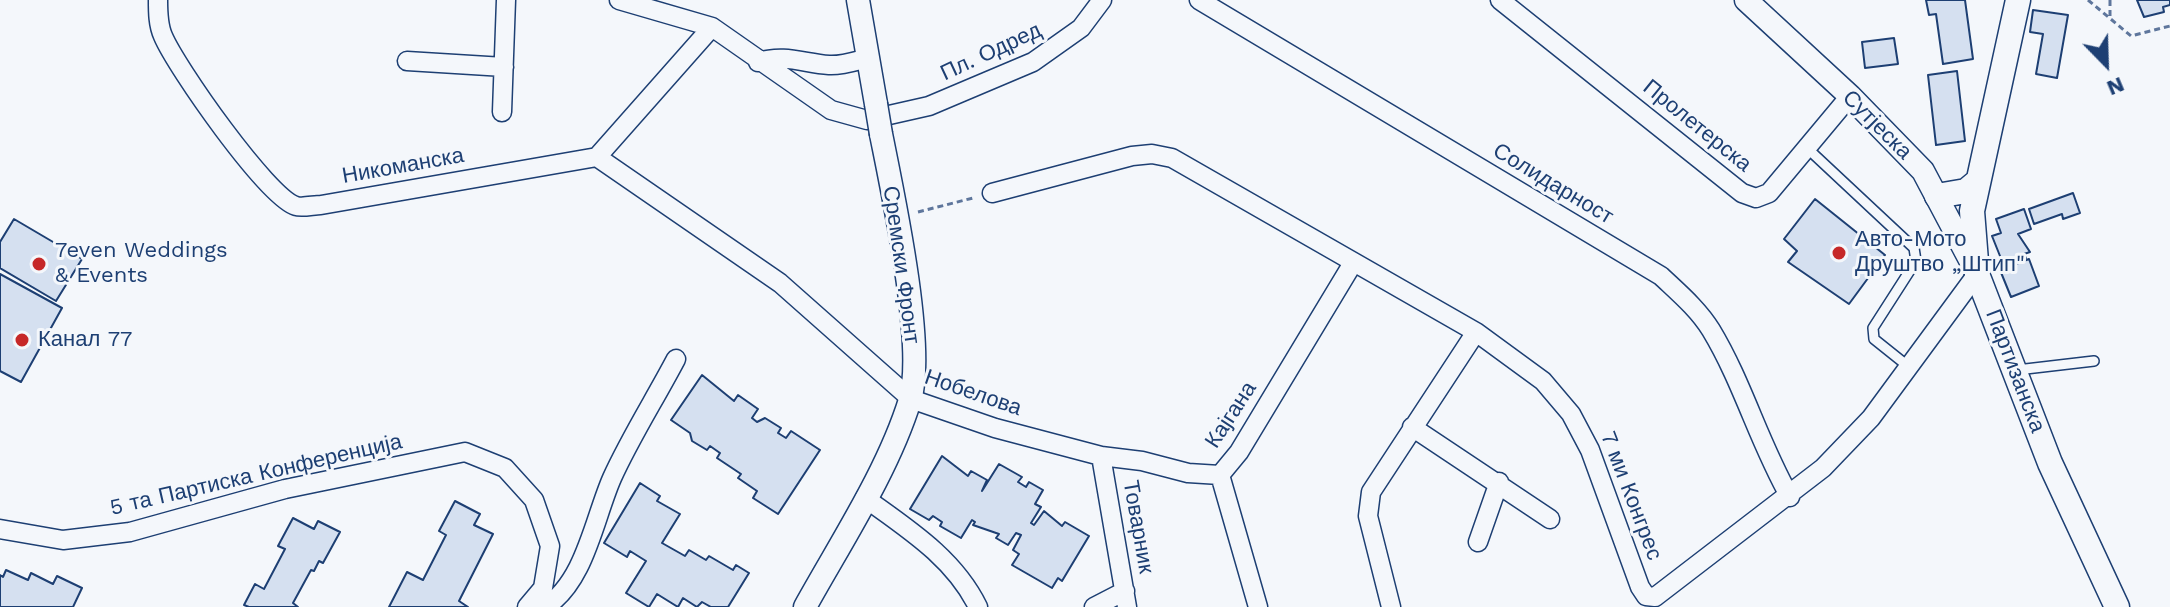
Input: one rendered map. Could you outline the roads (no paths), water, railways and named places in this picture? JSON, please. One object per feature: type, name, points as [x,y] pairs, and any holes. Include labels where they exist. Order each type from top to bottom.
[{"type":"main road","name":"Партизанска","points":[[2015,0],[2014,30],[1972,211],[1977,274],[2017,370],[2050,463],[2117,607]]},
{"type":"main road","points":[[1937,196],[1966,191],[1978,181]]},
{"type":"street","name":"Никоманска","points":[[158,0],[161,32],[185,73],[256,169],[277,192],[296,206],[321,205],[597,157]]},
{"type":"street","points":[[502,112],[506,0]]},
{"type":"street","points":[[597,157],[712,27],[619,0]]},
{"type":"street","points":[[758,62],[776,57],[795,57],[832,65],[868,58],[858,0]]},
{"type":"street","name":"Пл. Одред","points":[[712,27],[831,110],[850,116],[886,118],[929,106],[999,79],[1059,46],[1081,28],[1102,0]]},
{"type":"street","name":"Солидарност","points":[[1199,0],[1661,276],[1686,299],[1710,329],[1732,372],[1759,439],[1790,497]]},
{"type":"street","name":"Пролетерска","points":[[1500,0],[1742,193],[1756,198],[1769,193],[1850,96]]},
{"type":"street","name":"Сутјеска","points":[[1746,0],[1850,96],[1923,171],[1977,274]]},
{"type":"street","name":"Сремски Фронт","points":[[805,607],[865,498],[911,399],[912,326],[868,58]]},
{"type":"street","points":[[407,61],[504,67]]},
{"type":"street","name":"7 ми Конгрес","points":[[992,193],[1132,156],[1152,154],[1193,167],[1476,332],[1543,381],[1571,414],[1590,450],[1640,587],[1646,596],[1655,597],[1790,497],[1823,468],[1871,418],[1977,274]]},
{"type":"street","name":"Нобелова","points":[[597,157],[780,283],[911,399],[995,428],[1101,456],[1142,461],[1188,473],[1220,475]]},
{"type":"street","name":"Кајгана","points":[[1258,607],[1220,475],[1239,452],[1353,263]]},
{"type":"street","points":[[1391,607],[1368,516],[1371,492],[1476,332]]},
{"type":"street","points":[[545,607],[557,600],[578,566],[613,477],[676,359]]},
{"type":"street","points":[[1412,427],[1499,482],[1550,519]]},
{"type":"street","name":"5 та Партиска Конференција","points":[[0,529],[63,540],[130,532],[285,489],[465,452],[505,468],[534,500],[550,546],[543,588],[527,607]]},
{"type":"street","name":"Товарник","points":[[1101,456],[1126,599]]},
{"type":"street","points":[[1478,542],[1499,482]]},
{"type":"street","points":[[865,498],[931,546],[953,570],[978,607]]},
{"type":"street","points":[[1094,607],[1126,599]]},
{"type":"lane","points":[[1807,148],[1914,248],[1916,261],[1873,328],[1874,339],[1910,368]]},
{"type":"lane","points":[[2017,370],[2094,361]]},
{"type":"place","name":"Авто-Мото Друштво „Штип\"","points":[[1839,253]]},
{"type":"place","name":"7even Weddings & Events","points":[[39,264]]},
{"type":"place","name":"Канал 77","points":[[22,340]]}]
